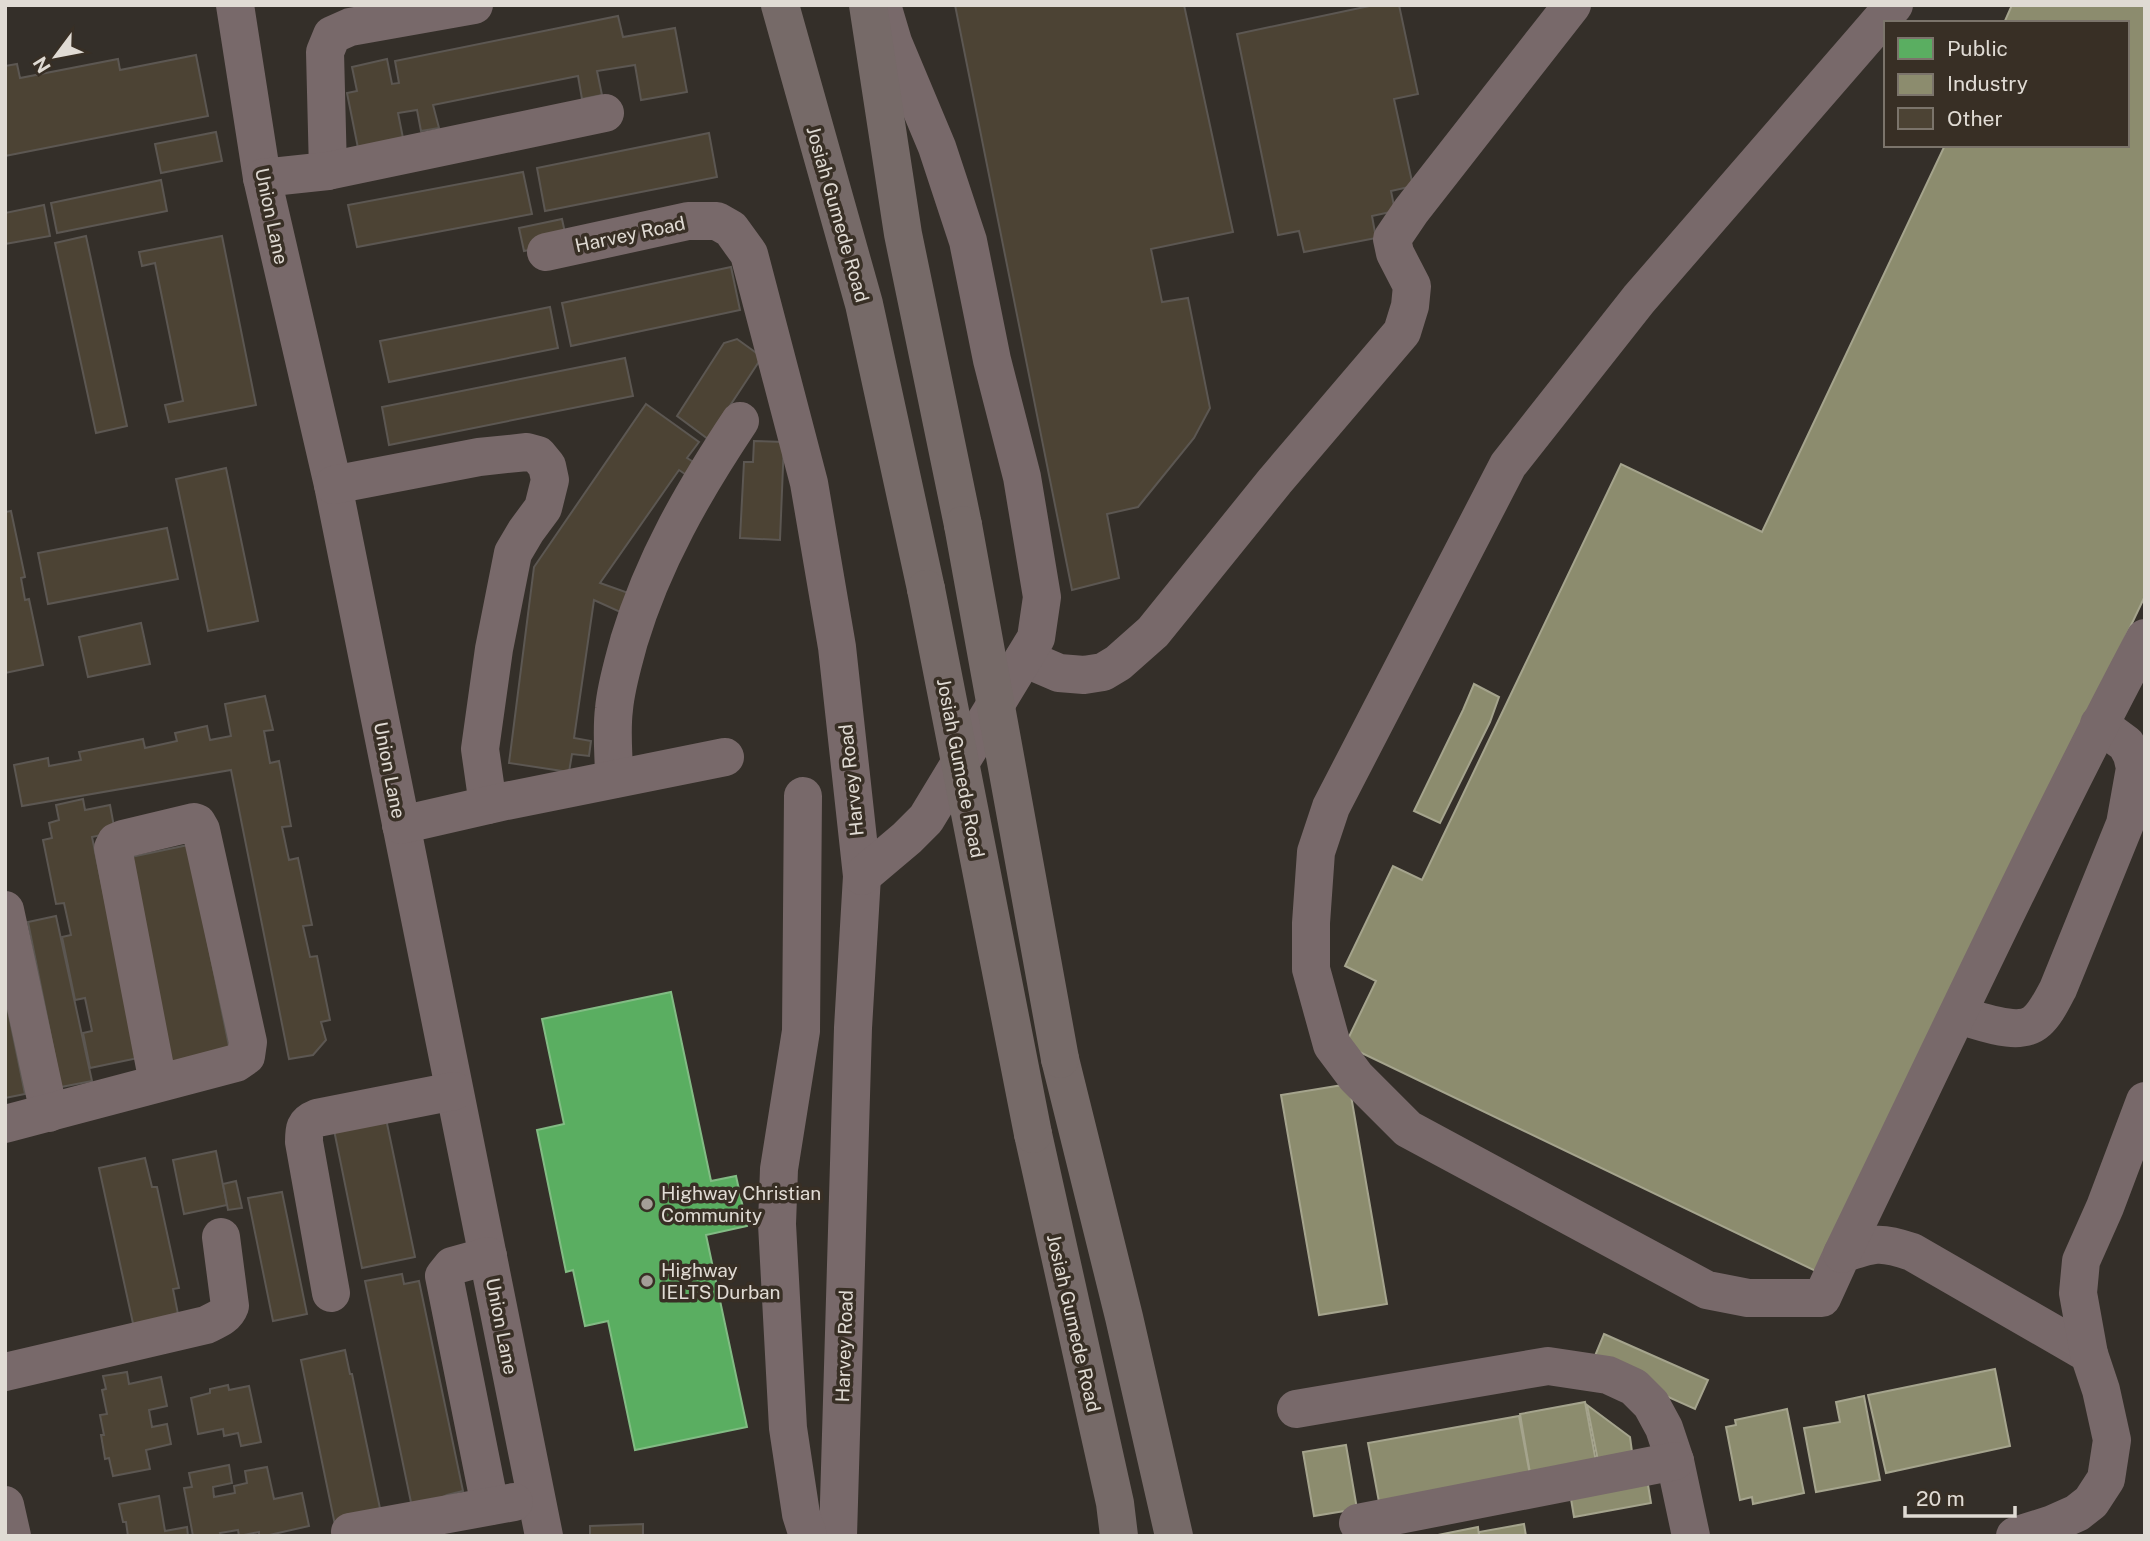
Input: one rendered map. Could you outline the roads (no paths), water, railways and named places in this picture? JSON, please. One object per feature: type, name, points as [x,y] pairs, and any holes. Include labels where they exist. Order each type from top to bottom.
[{"type":"main road","name":"Josiah Gumede Road","points":[[779,5],[864,304],[926,589],[1033,1134],[1115,1503],[1119,1536]]},
{"type":"main road","points":[[868,5],[903,234],[963,525],[1060,1059],[1124,1317],[1174,1536]]},
{"type":"street","name":"Union Lane","points":[[235,5],[262,177],[333,485],[488,1256],[534,1524]]},
{"type":"street","points":[[328,171],[325,52],[332,36],[350,27],[474,5]]},
{"type":"street","points":[[862,876],[926,819],[1036,638],[1042,597],[1022,477],[992,360],[968,242],[937,147],[893,42],[882,5]]},
{"type":"street","points":[[1024,658],[1059,673],[1084,675],[1103,672],[1118,663],[1153,632],[1275,481],[1402,332],[1410,306],[1412,286],[1395,253],[1392,239],[1572,5]]},
{"type":"street","points":[[1894,5],[1639,299],[1508,465],[1331,807],[1316,852],[1311,969],[1332,1045],[1356,1077],[1408,1129],[1707,1290],[1748,1298],[1822,1298],[2099,724],[2145,638]]},
{"type":"street","points":[[262,177],[328,171],[606,113]]},
{"type":"street","name":"Harvey Road","points":[[547,252],[688,221],[717,221],[731,229],[749,254],[809,483],[837,647],[862,876],[853,1028],[838,1536]]},
{"type":"street","points":[[614,779],[613,712],[618,677],[638,613],[660,556],[677,523],[707,470],[740,421]]},
{"type":"street","points":[[333,485],[479,457],[527,452],[538,454],[547,466],[550,480],[543,508],[513,553],[494,649],[480,749],[488,805]]},
{"type":"street","points":[[1958,1015],[2013,1029],[2024,1028],[2035,1023],[2047,1010],[2058,989],[2125,824],[2135,768],[2126,744],[2099,724]]},
{"type":"street","points":[[401,825],[725,757]]},
{"type":"street","points":[[803,796],[801,1031],[779,1169],[777,1224],[788,1428],[801,1514],[808,1536]]},
{"type":"street","points":[[5,1124],[236,1063],[242,1060],[248,1051],[201,830],[197,822],[124,838],[116,842],[113,848],[158,1083]]},
{"type":"street","points":[[5,910],[49,1112]]},
{"type":"street","points":[[801,1031],[853,1028]]},
{"type":"street","points":[[331,1293],[304,1142],[306,1123],[317,1118],[454,1091]]},
{"type":"street","points":[[2015,1536],[2077,1513],[2091,1502],[2106,1479],[2112,1440],[2104,1399],[2089,1354],[2078,1293],[2081,1261],[2105,1207],[2145,1101]]},
{"type":"street","points":[[5,1372],[206,1325],[220,1318],[227,1313],[230,1306],[221,1237]]},
{"type":"street","points":[[1842,1254],[1867,1245],[1888,1244],[1912,1252],[2089,1354]]},
{"type":"street","points":[[488,1256],[452,1266],[444,1276],[490,1506]]},
{"type":"street","points":[[1296,1409],[1549,1366],[1608,1375],[1634,1387],[1658,1416],[1675,1461],[1692,1536]]},
{"type":"street","points":[[1358,1523],[1675,1461]]},
{"type":"street","points":[[5,1505],[12,1536]]},
{"type":"street","points":[[350,1532],[490,1506],[534,1524]]},
{"type":"place","name":"Highway Christian Community","points":[[647,1204]]},
{"type":"place","name":"Highway IELTS Durban","points":[[647,1281]]}]
